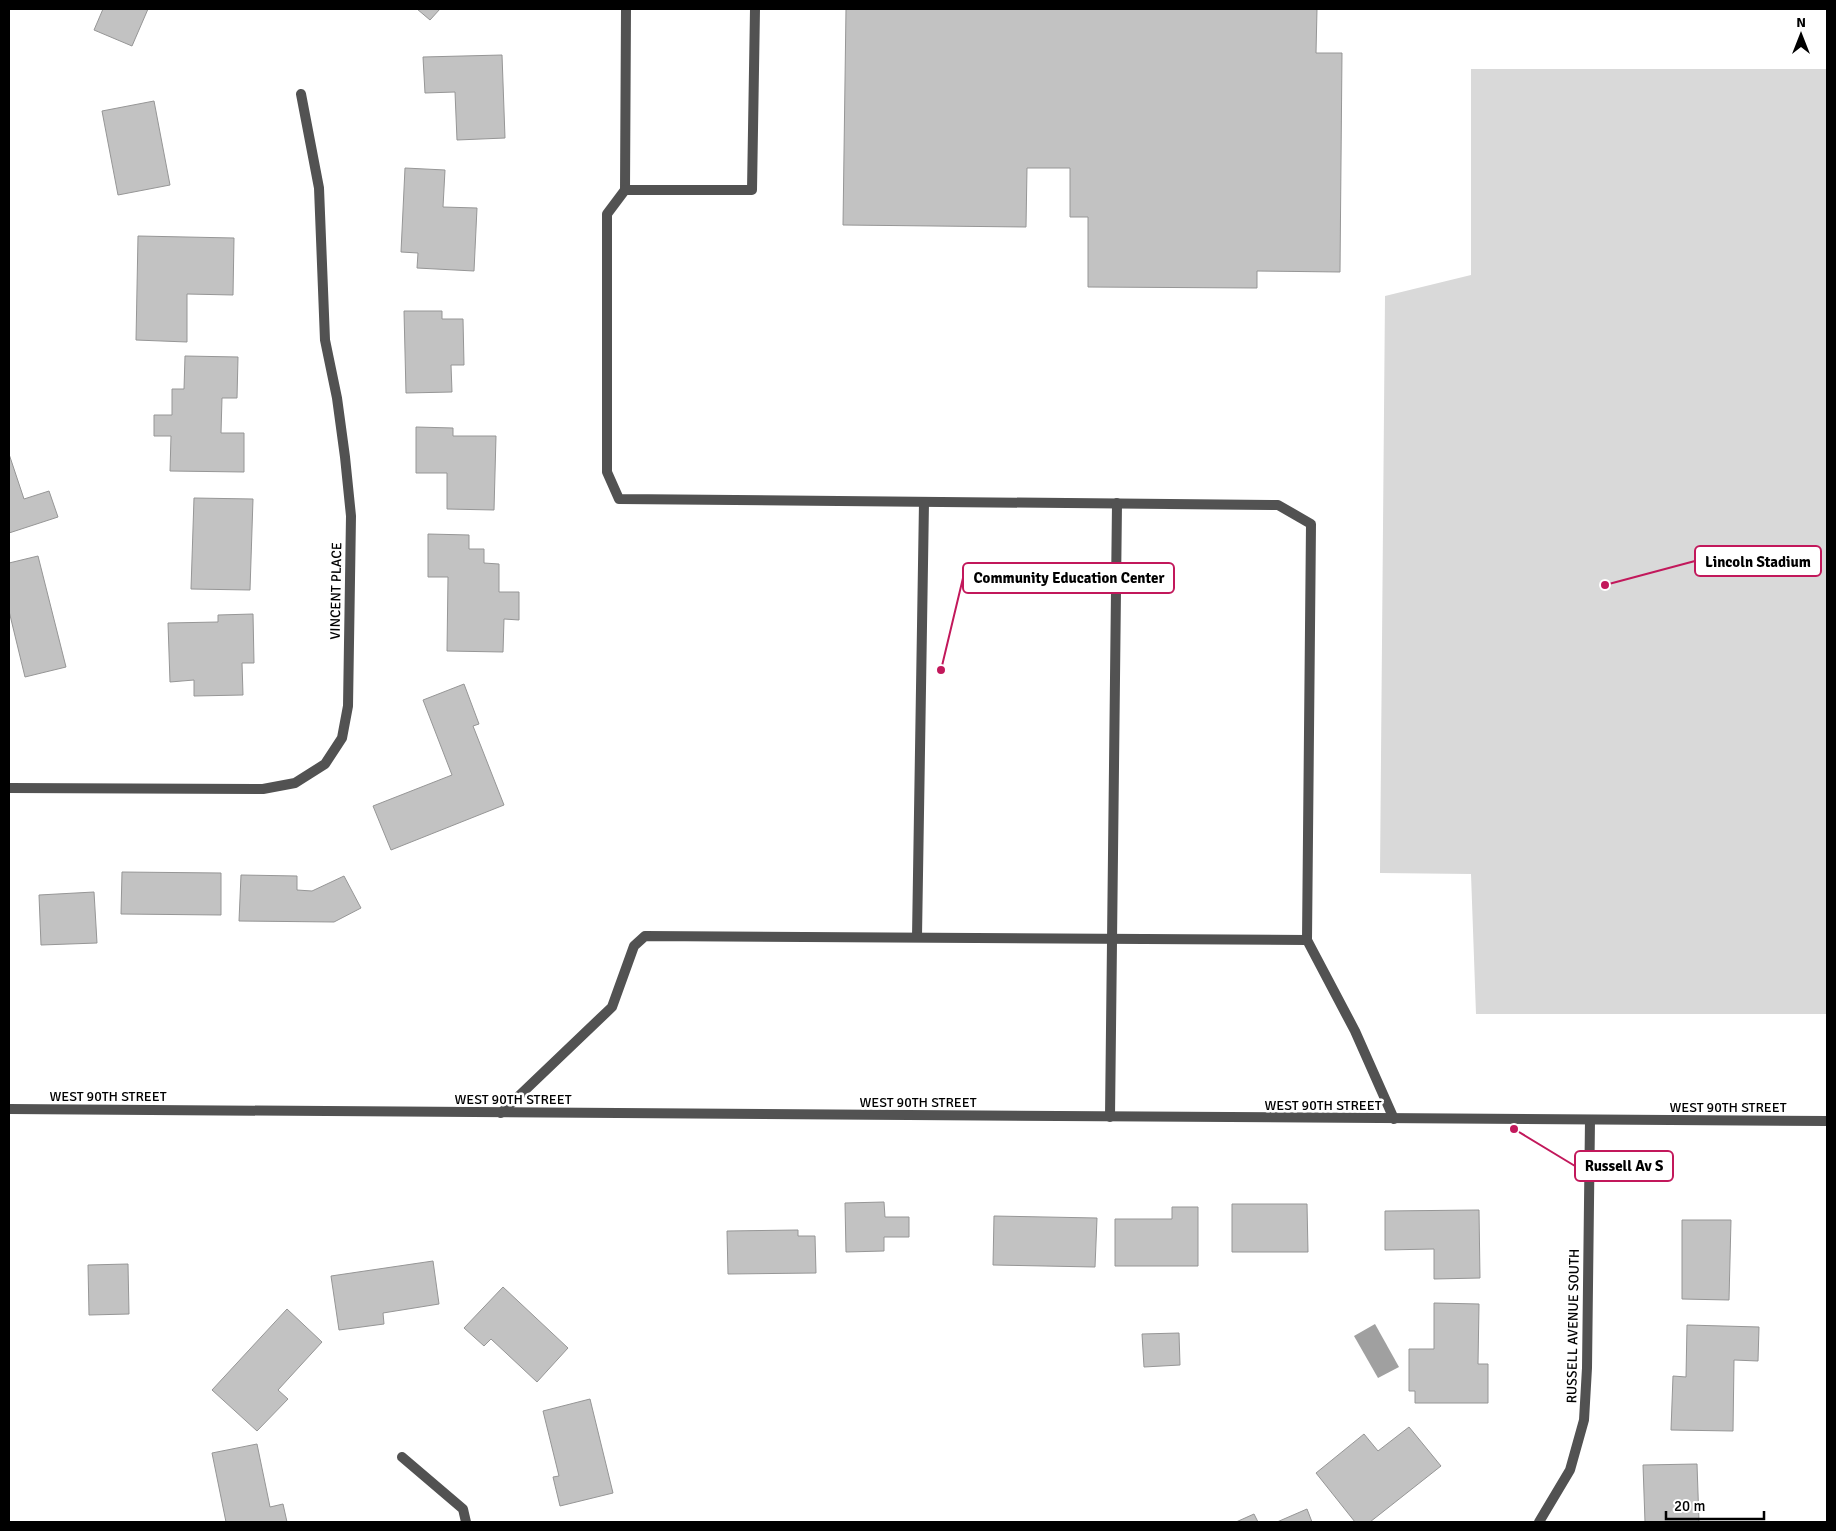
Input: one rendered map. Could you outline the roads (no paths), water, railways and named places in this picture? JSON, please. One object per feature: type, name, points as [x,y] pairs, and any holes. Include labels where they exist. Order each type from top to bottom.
[{"type":"street","points":[[626,9],[625,190],[607,214],[607,472],[619,499],[1278,505],[1311,524],[1307,940],[1355,1031],[1394,1119]]},
{"type":"street","points":[[625,190],[752,190],[755,9]]},
{"type":"street","name":"VINCENT PLACE","points":[[9,788],[263,789],[295,783],[325,764],[342,738],[348,706],[351,516],[346,456],[325,340],[319,188],[301,94]]},
{"type":"street","points":[[917,937],[924,502]]},
{"type":"street","points":[[1110,1117],[1117,503]]},
{"type":"street","points":[[501,1112],[612,1007],[634,946],[645,936],[1307,940]]},
{"type":"street","name":"WEST 90TH STREET","points":[[9,1110],[1827,1121]]},
{"type":"street","name":"RUSSELL AVENUE SOUTH","points":[[1539,1522],[1570,1470],[1584,1420],[1587,1368],[1590,1120]]},
{"type":"street","points":[[402,1457],[463,1509],[466,1522]]},
{"type":"place","name":"Lincoln Stadium","points":[[1605,585]]},
{"type":"place","name":"Community Education Center","points":[[941,670]]},
{"type":"place","name":"Russell Av S","points":[[1514,1129]]}]
